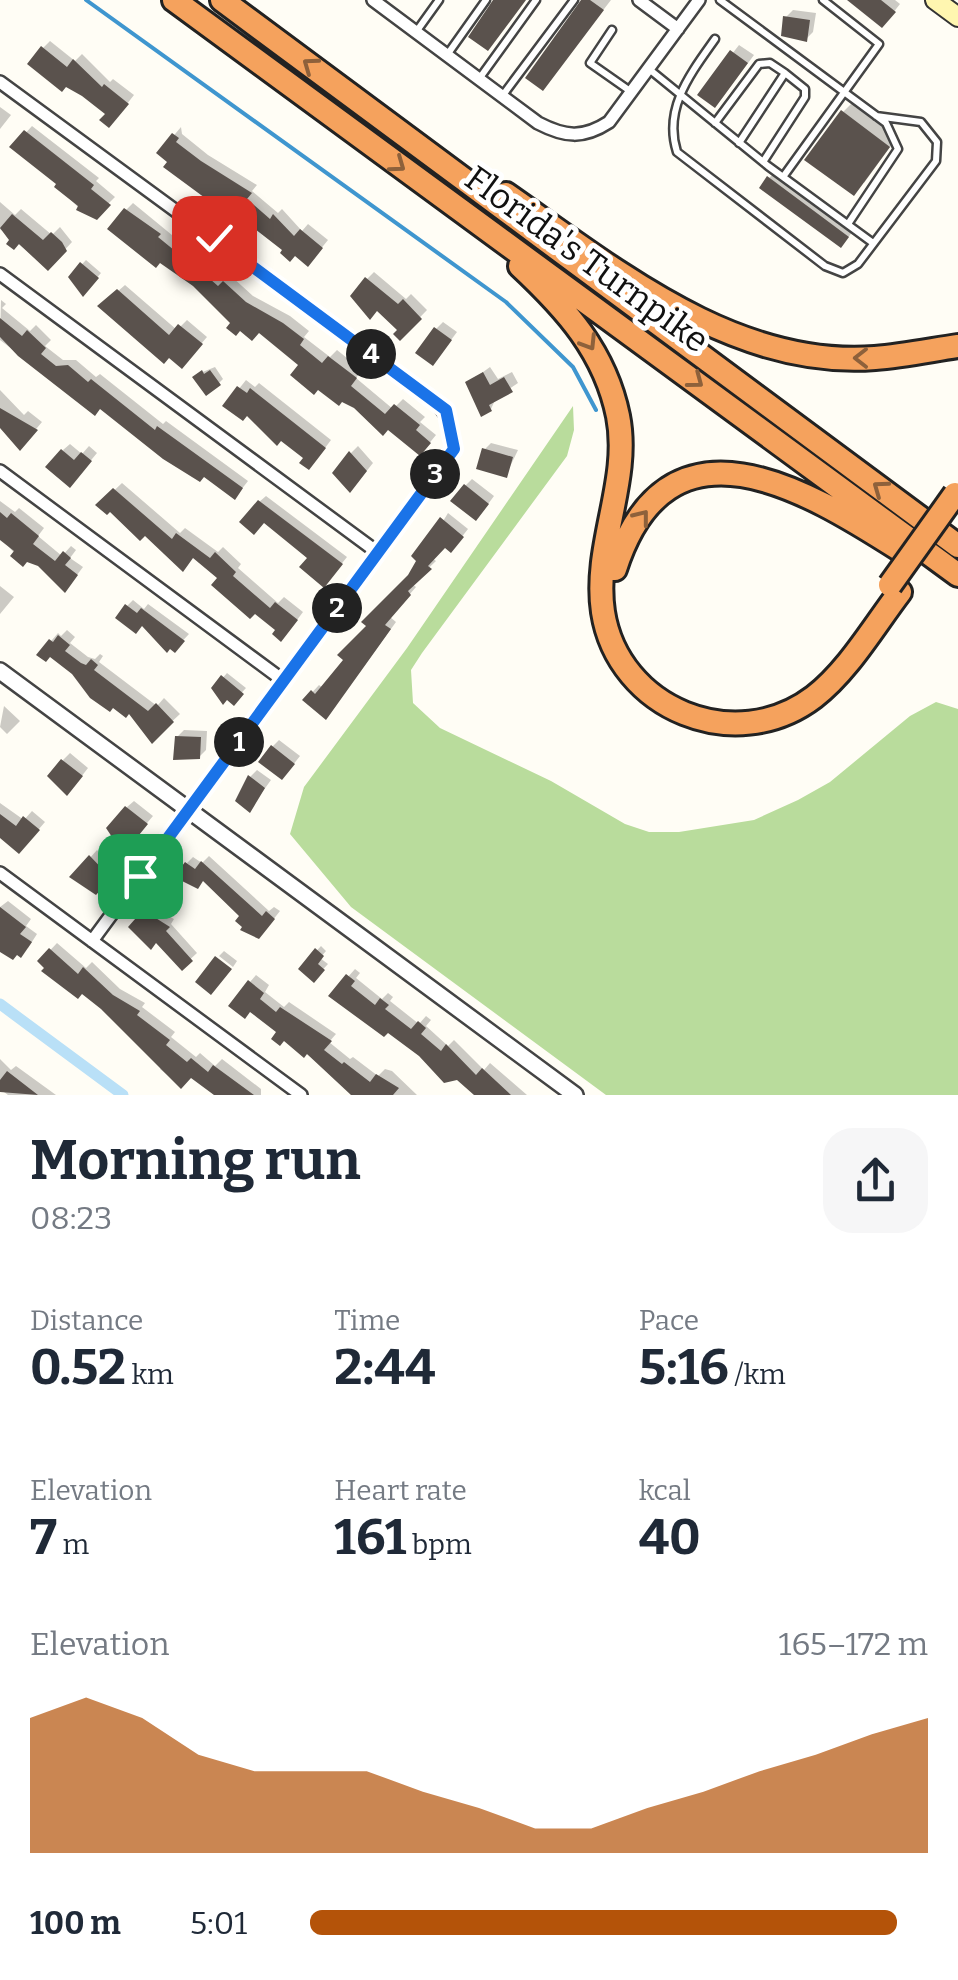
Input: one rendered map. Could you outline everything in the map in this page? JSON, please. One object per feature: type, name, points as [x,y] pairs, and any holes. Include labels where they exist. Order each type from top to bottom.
[{"type":"highway","name":"Florida's Turnpike","points":[[174,0],[474,222],[521,251],[958,576]]},
{"type":"highway","name":"Florida's Turnpike","points":[[222,0],[958,546]]},
{"type":"highway","points":[[342,89],[405,124],[644,290],[726,331],[812,355],[855,358],[958,346]]},
{"type":"highway","points":[[474,222],[574,320],[607,376],[622,451],[603,572],[602,608],[608,636],[625,668],[648,694],[680,713],[718,724],[758,722],[789,712],[833,678],[957,499]]},
{"type":"highway","points":[[895,588],[802,691],[748,712],[710,710],[682,701],[656,684],[620,634],[612,600],[613,575],[637,519],[674,488],[703,476],[729,472],[778,481],[809,495],[958,587]]},
{"type":"main road","points":[[935,0],[958,17]]},
{"type":"street","points":[[639,0],[678,28]]},
{"type":"street","points":[[379,2],[502,96],[561,135],[589,135],[609,122],[700,0]]},
{"type":"street","points":[[0,82],[446,410],[452,426],[454,449],[92,941]]},
{"type":"street","points":[[0,274],[377,552]]},
{"type":"street","points":[[0,471],[284,681]]},
{"type":"street","points":[[0,671],[575,1095]]},
{"type":"street","points":[[0,872],[301,1095]]},
{"type":"lane","points":[[416,32],[439,0]]},
{"type":"lane","points":[[447,55],[486,0]]},
{"type":"lane","points":[[479,79],[536,0]]},
{"type":"lane","points":[[502,96],[574,0]]},
{"type":"lane","points":[[720,0],[876,116],[896,137],[898,148],[848,224]]},
{"type":"lane","points":[[783,177],[880,44],[823,0]]},
{"type":"lane","points":[[612,30],[590,62],[631,92]]},
{"type":"lane","points":[[716,39],[678,93],[672,137],[676,152],[728,196],[825,266],[843,272],[858,264],[936,161],[936,142],[921,122],[904,116],[876,116]]},
{"type":"lane","points":[[715,124],[760,64],[770,64],[785,74],[806,93],[762,162]]},
{"type":"lane","points":[[648,68],[762,162],[874,243]]},
{"type":"lane","points":[[738,143],[785,74]]},
{"type":"green space","points":[[573,406],[574,430],[567,456],[411,670],[413,703],[440,728],[551,781],[625,824],[649,832],[679,832],[754,820],[830,782],[910,716],[936,702],[958,709],[958,1095],[606,1095],[351,907],[290,834],[304,787],[407,648]]},
{"type":"building","points":[[493,0],[526,0],[488,51],[468,37]]},
{"type":"building","points":[[581,0],[590,0],[604,10],[543,91],[525,78]]},
{"type":"building","points":[[847,0],[881,0],[896,12],[882,28]]},
{"type":"building","points":[[783,16],[810,20],[807,42],[781,36]]},
{"type":"building","points":[[41,46],[67,67],[73,59],[102,87],[104,84],[129,104],[109,128],[99,120],[105,114],[82,96],[66,87],[62,92],[27,64]]},
{"type":"building","points":[[730,50],[748,63],[715,108],[697,95]]},
{"type":"building","points":[[841,110],[890,147],[854,196],[804,160]]},
{"type":"building","points":[[24,130],[94,185],[91,189],[111,205],[97,220],[76,210],[78,206],[54,187],[56,184],[9,147]]},
{"type":"building","points":[[172,133],[179,138],[176,142],[201,161],[252,193],[247,199],[270,219],[273,214],[294,236],[300,229],[323,248],[308,267],[295,256],[290,262],[280,253],[282,250],[242,219],[239,223],[163,167],[167,162],[156,153]]},
{"type":"building","points":[[767,176],[849,237],[841,248],[759,188]]},
{"type":"building","points":[[124,208],[161,234],[158,237],[180,255],[184,251],[207,268],[203,273],[218,286],[223,281],[246,302],[304,339],[300,345],[322,363],[328,356],[357,378],[351,386],[385,414],[394,404],[420,425],[416,430],[431,443],[420,456],[388,430],[383,436],[354,408],[342,402],[339,406],[318,390],[314,395],[290,375],[298,365],[259,333],[252,341],[240,331],[236,336],[226,328],[230,323],[193,286],[160,263],[156,268],[107,229]]},
{"type":"building","points":[[12,214],[43,240],[51,232],[62,242],[67,251],[48,271],[19,244],[14,250],[6,244],[9,240],[0,228]]},
{"type":"building","points":[[80,262],[99,278],[83,297],[68,277]]},
{"type":"building","points":[[365,277],[398,304],[403,299],[422,319],[400,341],[393,334],[397,330],[377,311],[370,320],[350,296]]},
{"type":"building","points":[[117,289],[169,335],[178,324],[203,344],[182,369],[169,358],[164,364],[97,306]]},
{"type":"building","points":[[0,318],[22,336],[27,330],[46,348],[41,354],[56,366],[68,365],[88,382],[91,379],[155,430],[157,426],[243,488],[235,500],[204,477],[200,482],[163,459],[100,409],[95,416],[18,356],[0,337]]},
{"type":"building","points":[[434,327],[452,340],[433,366],[415,353]]},
{"type":"building","points":[[202,370],[204,374],[210,370],[221,385],[206,396],[192,377]]},
{"type":"building","points":[[483,372],[490,385],[504,377],[513,392],[489,405],[492,411],[481,417],[465,382]]},
{"type":"building","points":[[237,386],[247,393],[250,388],[326,448],[309,470],[299,463],[303,458],[281,441],[277,446],[247,416],[243,421],[222,406]]},
{"type":"building","points":[[0,408],[38,430],[20,451],[0,428]]},
{"type":"building","points":[[482,448],[513,457],[507,478],[476,469]]},
{"type":"building","points":[[61,449],[74,460],[81,452],[92,461],[70,488],[45,467]]},
{"type":"building","points":[[349,451],[367,471],[350,493],[332,473]]},
{"type":"building","points":[[464,484],[489,504],[476,521],[450,501]]},
{"type":"building","points":[[113,488],[172,539],[176,533],[210,558],[215,552],[236,572],[233,576],[270,608],[275,602],[298,620],[281,642],[272,634],[275,630],[255,614],[250,619],[211,585],[217,578],[193,558],[183,572],[145,536],[140,541],[110,512],[107,515],[95,505]]},
{"type":"building","points":[[258,500],[343,564],[324,588],[299,567],[307,558],[264,523],[254,535],[239,522]]},
{"type":"building","points":[[0,512],[7,518],[11,513],[39,536],[33,544],[55,561],[63,551],[71,558],[65,565],[78,575],[65,593],[38,566],[27,562],[23,567],[10,556],[14,551],[0,540]]},
{"type":"building","points":[[440,517],[464,537],[451,553],[445,548],[428,566],[432,569],[408,591],[411,595],[385,625],[391,629],[326,720],[302,700],[311,690],[315,694],[343,660],[337,655],[366,626],[361,622],[408,575],[416,561],[411,556]]},
{"type":"building","points":[[125,604],[137,613],[141,608],[185,641],[175,653],[170,649],[167,653],[142,626],[136,634],[115,618]]},
{"type":"building","points":[[58,635],[70,645],[65,651],[81,663],[86,665],[91,659],[98,665],[94,670],[148,711],[156,703],[174,722],[152,744],[129,714],[126,718],[113,708],[110,712],[90,698],[72,674],[50,657],[46,662],[36,655],[49,639],[53,642]]},
{"type":"building","points":[[221,675],[244,694],[234,706],[227,700],[223,705],[211,688]]},
{"type":"building","points":[[175,736],[201,737],[200,759],[173,760]]},
{"type":"building","points":[[271,745],[295,764],[282,780],[258,762]]},
{"type":"building","points":[[61,759],[83,776],[67,796],[47,776]]},
{"type":"building","points":[[248,775],[265,788],[250,813],[235,801]]},
{"type":"building","points":[[125,806],[148,824],[130,846],[123,840],[118,846],[106,828]]},
{"type":"building","points":[[0,814],[16,826],[23,816],[40,830],[19,854],[0,838]]},
{"type":"building","points":[[89,855],[111,878],[96,895],[69,877]]},
{"type":"building","points":[[201,861],[262,916],[266,911],[275,919],[259,939],[240,930],[242,927],[235,921],[239,916],[203,881],[198,889],[174,877],[185,862],[195,869]]},
{"type":"building","points":[[0,907],[26,927],[20,934],[32,942],[21,958],[17,955],[13,960],[0,952]]},
{"type":"building","points":[[143,910],[170,927],[166,931],[193,961],[182,971],[156,943],[151,950],[128,927]]},
{"type":"building","points":[[49,948],[78,974],[83,967],[113,995],[140,1011],[137,1015],[170,1040],[166,1045],[187,1062],[191,1058],[208,1072],[213,1065],[254,1095],[214,1095],[191,1078],[181,1089],[101,1009],[82,994],[78,999],[41,971],[44,968],[37,961]]},
{"type":"building","points":[[315,948],[324,956],[318,964],[325,970],[314,983],[298,969]]},
{"type":"building","points":[[215,956],[232,969],[211,995],[195,982]]},
{"type":"building","points":[[346,974],[355,981],[351,986],[375,1005],[380,998],[389,1005],[385,1009],[411,1029],[418,1021],[426,1028],[421,1034],[441,1051],[446,1044],[476,1075],[482,1068],[511,1095],[474,1095],[457,1080],[444,1083],[419,1056],[388,1033],[384,1037],[328,996]]},
{"type":"building","points":[[248,980],[264,993],[260,999],[276,1012],[280,1007],[332,1041],[324,1050],[342,1064],[370,1082],[376,1074],[399,1088],[393,1095],[351,1095],[307,1054],[304,1058],[284,1041],[280,1046],[271,1039],[276,1032],[250,1012],[245,1019],[228,1006]]},
{"type":"building","points":[[7,1071],[38,1095],[0,1092],[0,1080]]},
{"type":"waterway","points":[[86,0],[506,302],[573,367],[596,410]]},
{"type":"waterway","points":[[0,1004],[123,1095]]},
{"type":"route","points":[[140,876],[454,449],[446,410],[214,238]]}]
